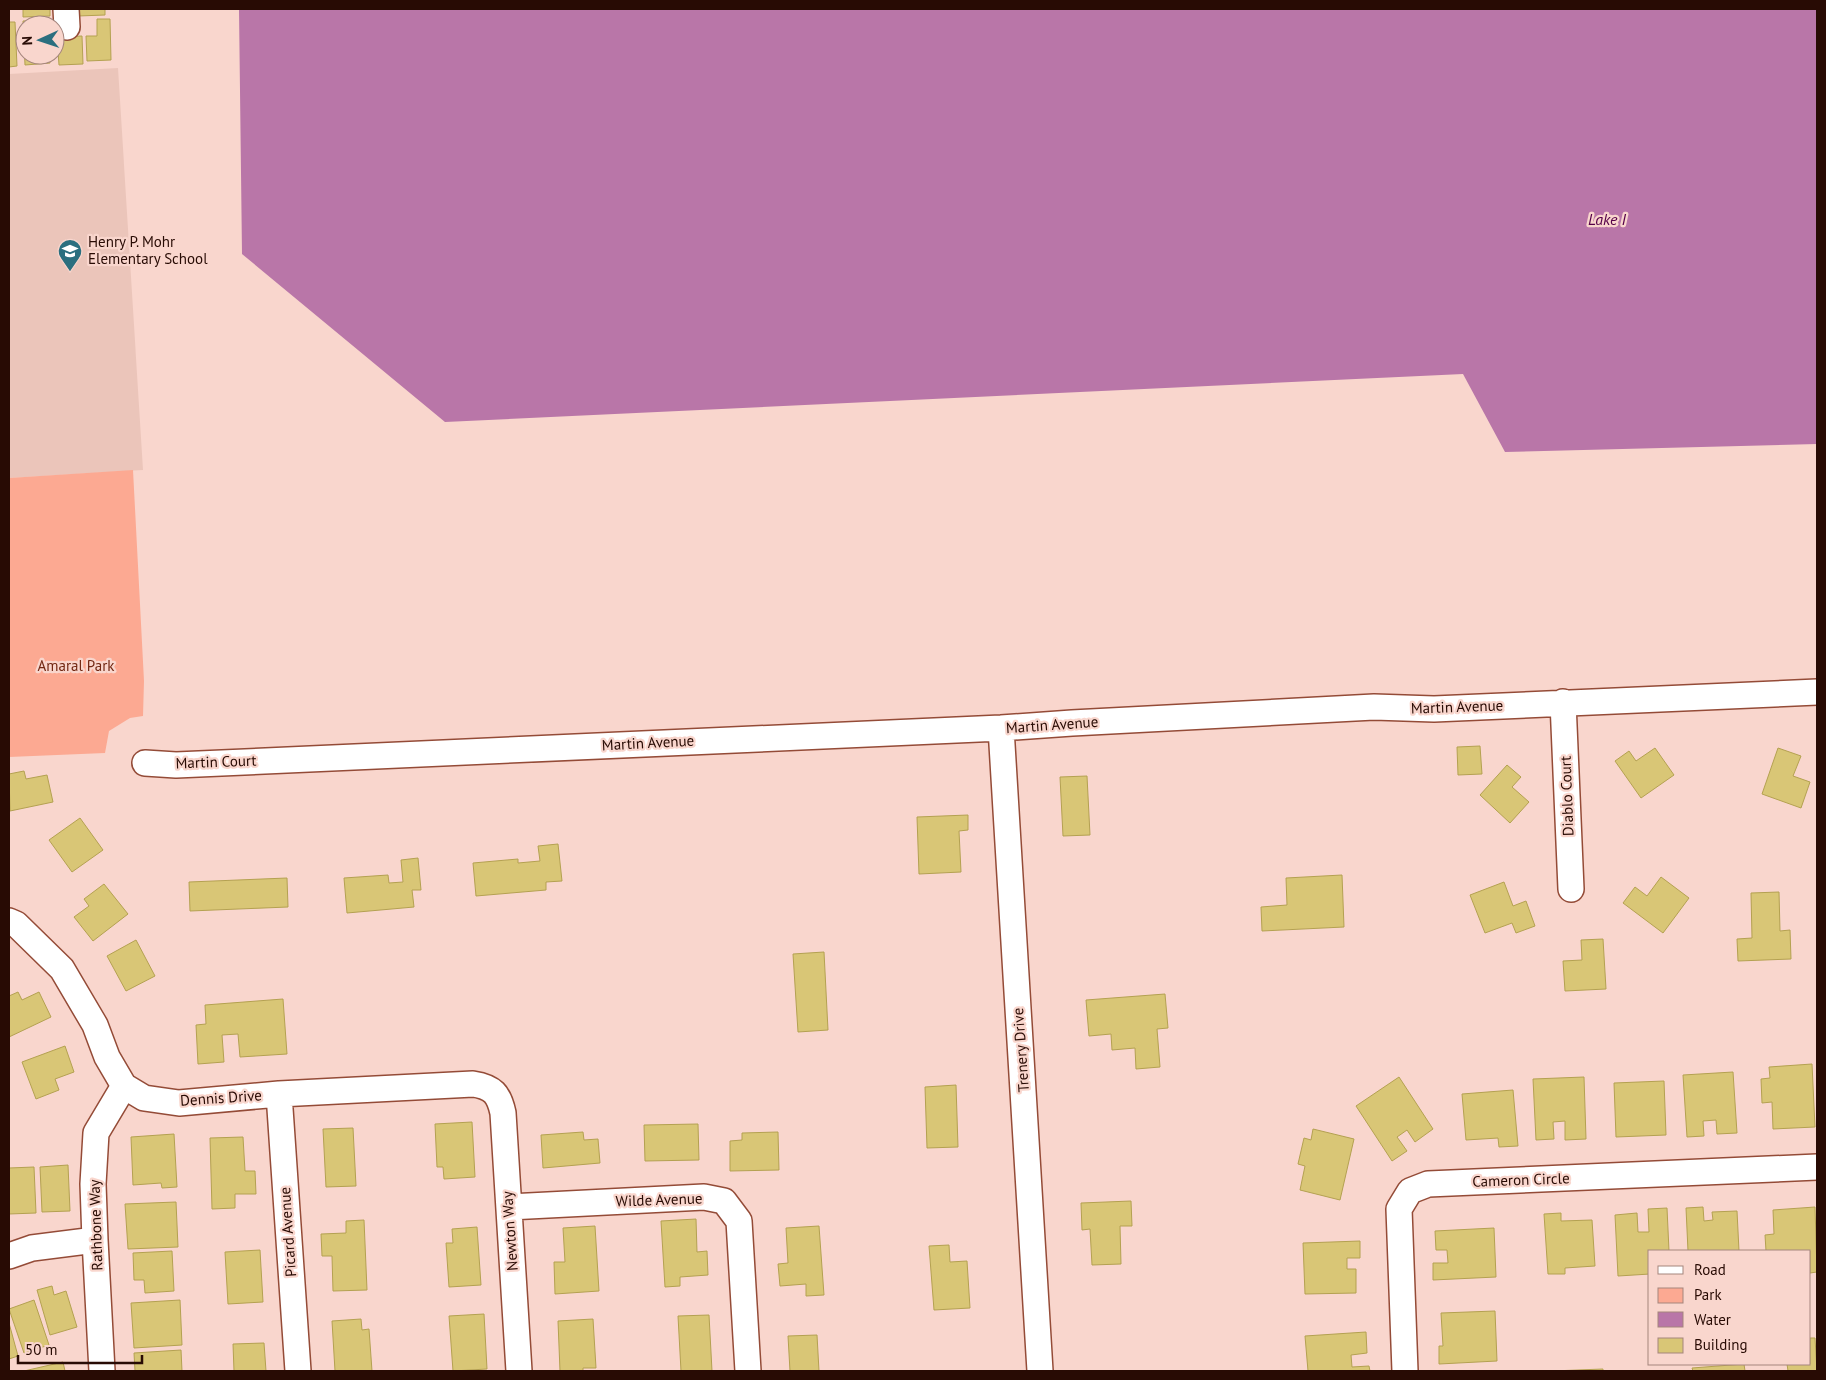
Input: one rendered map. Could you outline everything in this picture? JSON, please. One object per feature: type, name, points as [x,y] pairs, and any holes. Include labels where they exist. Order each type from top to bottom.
[{"type":"street","name":"Martin Avenue","points":[[287,759],[1001,728],[1374,707],[1434,709],[1817,692]]},
{"type":"street","name":"Diablo Court","points":[[1563,702],[1571,889]]},
{"type":"street","name":"Trenery Drive","points":[[1001,728],[1040,1371]]},
{"type":"street","name":"Martin Court","points":[[145,763],[176,765],[287,759]]},
{"type":"street","name":"Dennis Drive","points":[[9,921],[16,924],[62,969],[95,1025],[107,1058],[124,1086],[144,1098],[179,1103],[279,1094],[473,1084],[485,1086],[495,1092]]},
{"type":"street","name":"Rathbone Way","points":[[102,1371],[93,1184],[96,1133],[124,1086]]},
{"type":"street","name":"Newton Way","points":[[495,1092],[501,1102],[503,1113],[519,1371]]},
{"type":"street","name":"Picard Avenue","points":[[279,1094],[298,1371]]},
{"type":"street","name":"Cameron Circle","points":[[1405,1371],[1399,1209],[1410,1191],[1428,1184],[1817,1167]]},
{"type":"street","name":"Wilde Avenue","points":[[509,1207],[704,1197],[724,1201],[738,1221],[748,1371]]},
{"type":"street","points":[[9,1256],[32,1248],[95,1240]]},
{"type":"shaded area","name":"Henry P. Mohr Elementary School","points":[[118,68],[143,470],[9,478],[9,74]]},
{"type":"green space","name":"Amaral Park","points":[[133,470],[144,681],[143,716],[130,718],[109,731],[105,753],[9,757],[9,478]]},
{"type":"water","name":"Lake I","points":[[239,9],[1817,9],[1817,444],[1505,452],[1463,374],[445,422],[242,254]]},
{"type":"building","points":[[23,9],[50,9],[50,15],[23,15]]},
{"type":"building","points":[[78,9],[105,9],[105,15],[78,16]]},
{"type":"building","points":[[97,19],[110,19],[111,60],[87,61],[86,36],[97,36]]},
{"type":"building","points":[[9,22],[15,22],[15,65],[17,66],[9,67]]},
{"type":"building","points":[[82,36],[83,64],[65,65],[65,37]]},
{"type":"building","points":[[1480,746],[1482,774],[1458,775],[1457,747]]},
{"type":"building","points":[[1655,748],[1674,775],[1641,798],[1615,761],[1629,751],[1636,761]]},
{"type":"building","points":[[1778,748],[1801,756],[1793,776],[1810,782],[1801,808],[1762,794]]},
{"type":"building","points":[[1507,765],[1521,777],[1512,787],[1529,802],[1510,823],[1480,795]]},
{"type":"building","points":[[24,771],[26,779],[47,775],[53,802],[10,811],[9,774]]},
{"type":"building","points":[[1087,776],[1090,835],[1063,836],[1060,777]]},
{"type":"building","points":[[968,815],[968,830],[959,831],[961,872],[919,874],[917,817]]},
{"type":"building","points":[[80,818],[103,850],[72,872],[49,840]]},
{"type":"building","points":[[558,844],[562,881],[546,882],[546,890],[476,896],[473,863],[518,859],[518,863],[540,861],[538,846]]},
{"type":"building","points":[[418,858],[421,890],[412,890],[414,907],[347,913],[344,878],[388,875],[389,883],[403,882],[401,860]]},
{"type":"building","points":[[1342,875],[1344,927],[1262,931],[1261,907],[1287,905],[1286,878]]},
{"type":"building","points":[[1661,877],[1689,898],[1663,933],[1623,903],[1635,887],[1647,896]]},
{"type":"building","points":[[287,878],[288,907],[190,911],[189,882]]},
{"type":"building","points":[[1504,882],[1513,906],[1526,901],[1535,926],[1516,933],[1512,923],[1485,933],[1470,895]]},
{"type":"building","points":[[104,884],[128,914],[93,941],[74,917],[89,906],[84,899]]},
{"type":"building","points":[[1779,892],[1780,931],[1790,930],[1791,959],[1738,961],[1737,939],[1752,938],[1751,893]]},
{"type":"building","points":[[1603,939],[1606,989],[1565,991],[1563,961],[1582,960],[1581,940]]},
{"type":"building","points":[[136,940],[155,976],[126,991],[107,956]]},
{"type":"building","points":[[824,952],[828,1030],[798,1032],[793,954]]},
{"type":"building","points":[[18,992],[22,1000],[39,992],[51,1017],[9,1037],[9,996]]},
{"type":"building","points":[[1165,994],[1168,1028],[1157,1029],[1160,1067],[1136,1069],[1135,1048],[1112,1050],[1111,1034],[1089,1036],[1086,1000]]},
{"type":"building","points":[[283,999],[287,1054],[240,1057],[238,1034],[222,1035],[224,1062],[198,1064],[196,1025],[206,1024],[205,1005]]},
{"type":"building","points":[[65,1046],[74,1072],[55,1079],[59,1090],[36,1099],[22,1062]]},
{"type":"building","points":[[1812,1064],[1815,1127],[1773,1129],[1772,1102],[1762,1103],[1761,1079],[1770,1078],[1769,1067]]},
{"type":"building","points":[[1733,1072],[1737,1133],[1717,1134],[1716,1120],[1703,1121],[1704,1136],[1687,1137],[1683,1075]]},
{"type":"building","points":[[1399,1077],[1433,1129],[1415,1142],[1407,1130],[1397,1137],[1407,1151],[1392,1161],[1356,1106]]},
{"type":"building","points":[[1584,1077],[1586,1139],[1565,1140],[1565,1121],[1553,1122],[1554,1139],[1536,1140],[1533,1079]]},
{"type":"building","points":[[1664,1081],[1666,1135],[1616,1137],[1614,1083]]},
{"type":"building","points":[[956,1085],[958,1147],[927,1148],[925,1087]]},
{"type":"building","points":[[1513,1090],[1518,1146],[1499,1147],[1498,1138],[1466,1140],[1462,1094]]},
{"type":"building","points":[[472,1122],[475,1177],[444,1179],[443,1167],[437,1167],[435,1124]]},
{"type":"building","points":[[698,1124],[699,1160],[645,1161],[644,1125]]},
{"type":"building","points":[[353,1128],[356,1186],[326,1187],[323,1129]]},
{"type":"building","points":[[1313,1129],[1354,1139],[1340,1200],[1300,1190],[1305,1166],[1298,1164],[1304,1138],[1311,1140]]},
{"type":"building","points":[[583,1132],[584,1140],[598,1139],[600,1163],[543,1168],[541,1135]]},
{"type":"building","points":[[778,1132],[779,1170],[730,1171],[730,1141],[742,1140],[742,1133]]},
{"type":"building","points":[[174,1134],[177,1187],[162,1188],[161,1183],[133,1185],[131,1137]]},
{"type":"building","points":[[243,1137],[245,1171],[255,1171],[256,1194],[235,1194],[235,1208],[212,1209],[210,1138]]},
{"type":"building","points":[[68,1165],[70,1211],[42,1212],[40,1167]]},
{"type":"building","points":[[34,1167],[36,1213],[9,1214],[9,1168]]},
{"type":"building","points":[[1131,1201],[1132,1226],[1120,1226],[1121,1264],[1092,1265],[1090,1229],[1082,1230],[1081,1203]]},
{"type":"building","points":[[176,1202],[178,1247],[128,1249],[125,1204]]},
{"type":"building","points":[[1703,1207],[1704,1221],[1713,1220],[1712,1212],[1737,1211],[1739,1250],[1688,1250],[1686,1208]]},
{"type":"building","points":[[1815,1207],[1817,1272],[1811,1273],[1811,1250],[1766,1250],[1765,1235],[1774,1234],[1773,1210]]},
{"type":"building","points":[[1667,1208],[1669,1250],[1648,1250],[1648,1274],[1618,1276],[1615,1215],[1637,1213],[1638,1232],[1649,1232],[1648,1209]]},
{"type":"building","points":[[1561,1213],[1561,1221],[1592,1220],[1595,1266],[1565,1268],[1565,1274],[1548,1274],[1544,1214]]},
{"type":"building","points":[[696,1219],[697,1252],[707,1251],[708,1275],[680,1277],[680,1286],[665,1287],[661,1221]]},
{"type":"building","points":[[364,1220],[367,1290],[333,1291],[332,1256],[322,1256],[321,1234],[346,1233],[346,1221]]},
{"type":"building","points":[[595,1226],[599,1291],[555,1294],[554,1262],[565,1262],[563,1228]]},
{"type":"building","points":[[819,1226],[824,1295],[806,1296],[806,1284],[780,1286],[778,1264],[788,1263],[786,1228]]},
{"type":"building","points":[[477,1227],[481,1285],[449,1287],[446,1243],[453,1243],[452,1229]]},
{"type":"building","points":[[1494,1228],[1496,1277],[1433,1280],[1433,1263],[1448,1263],[1447,1250],[1436,1250],[1435,1231]]},
{"type":"building","points":[[1360,1241],[1360,1258],[1347,1258],[1347,1269],[1356,1269],[1356,1293],[1305,1294],[1303,1243]]},
{"type":"building","points":[[949,1245],[950,1262],[967,1261],[970,1308],[934,1310],[929,1246]]},
{"type":"building","points":[[260,1250],[263,1302],[228,1304],[225,1252]]},
{"type":"building","points":[[172,1251],[174,1291],[145,1293],[144,1280],[134,1280],[133,1253]]},
{"type":"building","points":[[52,1286],[54,1295],[66,1291],[77,1327],[50,1335],[37,1290]]},
{"type":"building","points":[[34,1300],[49,1345],[24,1353],[9,1309]]},
{"type":"building","points":[[180,1300],[182,1345],[134,1348],[131,1303]]},
{"type":"building","points":[[1495,1311],[1497,1361],[1439,1364],[1439,1346],[1443,1346],[1441,1313]]},
{"type":"building","points":[[484,1314],[487,1369],[453,1371],[449,1316]]},
{"type":"building","points":[[709,1315],[712,1371],[681,1371],[678,1316]]},
{"type":"building","points":[[361,1319],[362,1330],[369,1329],[372,1371],[335,1371],[332,1321]]},
{"type":"building","points":[[593,1319],[596,1368],[583,1368],[583,1371],[560,1371],[558,1321]]},
{"type":"building","points":[[9,1323],[18,1356],[9,1359]]},
{"type":"building","points":[[1366,1332],[1367,1353],[1351,1355],[1352,1367],[1369,1366],[1370,1371],[1308,1371],[1305,1336]]},
{"type":"building","points":[[817,1335],[819,1371],[790,1371],[788,1336]]},
{"type":"building","points":[[1811,1338],[1815,1338],[1817,1371],[1788,1371],[1787,1365],[1811,1365]]},
{"type":"building","points":[[264,1343],[266,1371],[234,1371],[233,1344]]},
{"type":"building","points":[[181,1350],[182,1371],[135,1371],[134,1353]]},
{"type":"building","points":[[63,1362],[65,1371],[24,1371]]},
{"type":"building","points":[[1744,1365],[1745,1371],[1693,1371],[1692,1368]]},
{"type":"building","points":[[1603,1369],[1603,1371],[1552,1371]]},
{"type":"place","name":"Henry P. Mohr Elementary School","points":[[70,272]]}]
